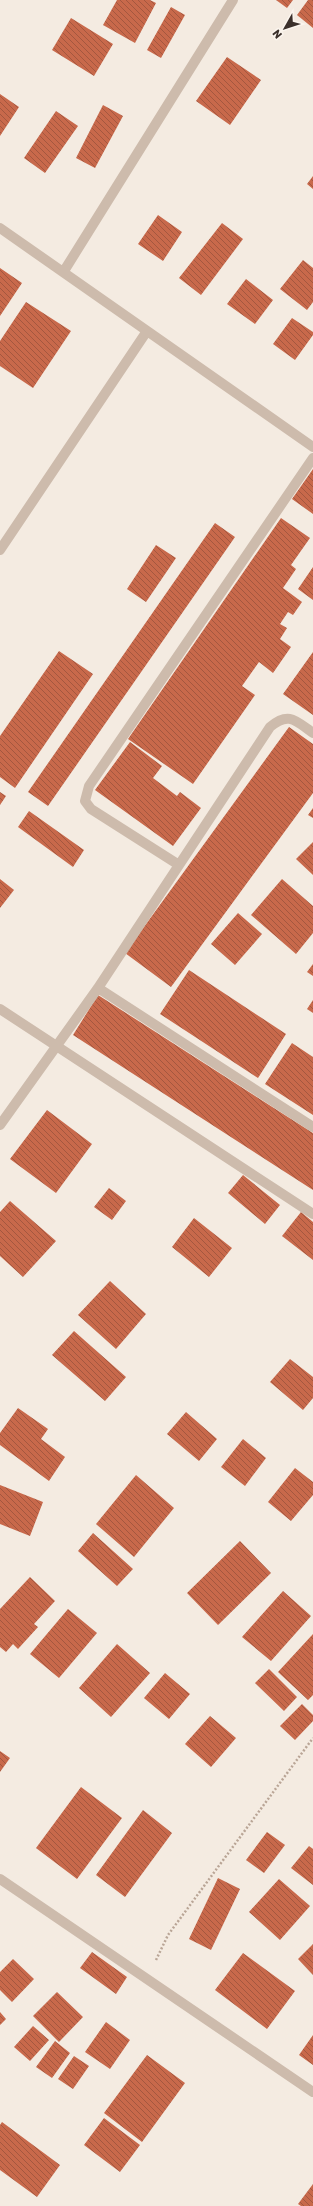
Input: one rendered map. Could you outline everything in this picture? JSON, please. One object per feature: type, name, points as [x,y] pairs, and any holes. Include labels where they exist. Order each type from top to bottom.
[{"type":"street","points":[[64,271],[233,0]]},
{"type":"street","points":[[0,228],[64,271],[313,447]]},
{"type":"street","points":[[0,550],[147,330]]},
{"type":"street","points":[[179,865],[91,809],[85,801],[86,794],[89,786],[313,458]]},
{"type":"street","points":[[0,1125],[98,988],[270,727],[283,718],[292,718],[313,733]]},
{"type":"street","points":[[98,988],[313,1127]]},
{"type":"street","points":[[0,1009],[313,1214]]},
{"type":"street","points":[[0,1879],[313,2092]]},
{"type":"path","points":[[147,1979],[168,1935],[313,1738]]},
{"type":"building","points":[[117,0],[150,0],[156,3],[135,43],[103,25]]},
{"type":"building","points":[[276,0],[293,0],[287,8]]},
{"type":"building","points":[[308,0],[313,0],[313,28],[297,15]]},
{"type":"building","points":[[171,7],[185,15],[161,58],[147,50]]},
{"type":"building","points":[[71,18],[113,44],[94,76],[52,50]]},
{"type":"building","points":[[227,57],[261,80],[230,125],[196,101]]},
{"type":"building","points":[[0,94],[19,107],[0,136]]},
{"type":"building","points":[[103,105],[123,116],[95,168],[76,158]]},
{"type":"building","points":[[56,111],[78,126],[45,173],[24,158]]},
{"type":"building","points":[[313,176],[313,189],[307,184]]},
{"type":"building","points":[[158,215],[182,232],[163,261],[138,244]]},
{"type":"building","points":[[222,223],[243,239],[201,295],[179,278]]},
{"type":"building","points":[[303,260],[313,268],[313,302],[307,310],[280,289]]},
{"type":"building","points":[[0,268],[22,283],[0,316]]},
{"type":"building","points":[[246,279],[273,300],[255,324],[227,304]]},
{"type":"building","points":[[26,302],[71,331],[33,388],[0,366],[0,341]]},
{"type":"building","points":[[292,318],[313,332],[313,335],[295,360],[273,344]]},
{"type":"building","points":[[313,469],[313,514],[292,499]]},
{"type":"building","points":[[281,518],[310,538],[291,565],[296,569],[283,588],[302,602],[293,615],[288,612],[280,624],[287,628],[280,639],[291,647],[273,673],[259,662],[242,686],[255,695],[193,784],[128,739]]},
{"type":"building","points":[[215,523],[235,537],[48,806],[28,792]]},
{"type":"building","points":[[156,545],[176,558],[146,602],[127,589]]},
{"type":"building","points":[[313,567],[313,600],[298,589]]},
{"type":"building","points":[[59,651],[93,674],[15,788],[0,777],[0,736]]},
{"type":"building","points":[[313,652],[313,715],[283,694]]},
{"type":"building","points":[[289,727],[313,744],[313,793],[171,987],[125,953]]},
{"type":"building","points":[[130,742],[162,766],[153,778],[177,796],[180,792],[201,808],[173,846],[95,790]]},
{"type":"building","points":[[0,792],[6,796],[0,805]]},
{"type":"building","points":[[313,808],[313,818],[308,815]]},
{"type":"building","points":[[29,811],[84,850],[73,867],[18,827]]},
{"type":"building","points":[[313,842],[313,875],[296,859]]},
{"type":"building","points":[[0,879],[14,890],[0,908]]},
{"type":"building","points":[[282,879],[313,906],[313,933],[296,954],[251,915]]},
{"type":"building","points":[[238,913],[262,934],[235,965],[211,944]]},
{"type":"building","points":[[313,964],[313,976],[307,972]]},
{"type":"building","points":[[189,970],[286,1034],[258,1078],[160,1014]]},
{"type":"building","points":[[98,995],[313,1133],[313,1190],[73,1035]]},
{"type":"building","points":[[313,1000],[313,1013],[307,1009]]},
{"type":"building","points":[[292,1043],[313,1057],[313,1115],[265,1084]]},
{"type":"building","points":[[47,1110],[92,1144],[56,1193],[10,1159]]},
{"type":"building","points":[[243,1175],[280,1205],[265,1224],[228,1193]]},
{"type":"building","points":[[109,1188],[126,1201],[112,1220],[94,1207]]},
{"type":"building","points":[[10,1201],[56,1241],[23,1277],[0,1256],[0,1212]]},
{"type":"building","points":[[301,1212],[313,1222],[313,1260],[282,1236]]},
{"type":"building","points":[[194,1218],[232,1248],[209,1277],[172,1247]]},
{"type":"building","points":[[110,1281],[146,1314],[116,1349],[78,1315]]},
{"type":"building","points":[[74,1331],[126,1377],[105,1401],[52,1355]]},
{"type":"building","points":[[290,1359],[313,1377],[313,1398],[303,1410],[270,1382]]},
{"type":"building","points":[[18,1408],[48,1429],[41,1439],[65,1457],[49,1481],[0,1445],[0,1433]]},
{"type":"building","points":[[186,1412],[217,1439],[199,1461],[167,1434]]},
{"type":"building","points":[[243,1439],[266,1458],[245,1486],[221,1467]]},
{"type":"building","points":[[295,1468],[313,1482],[313,1495],[291,1521],[268,1502]]},
{"type":"building","points":[[136,1475],[174,1508],[134,1557],[96,1524]]},
{"type":"building","points":[[0,1485],[43,1502],[30,1536],[0,1524]]},
{"type":"building","points":[[93,1533],[133,1569],[117,1586],[78,1551]]},
{"type":"building","points":[[240,1541],[271,1573],[218,1625],[187,1593]]},
{"type":"building","points":[[30,1577],[55,1601],[34,1624],[38,1627],[18,1649],[13,1644],[6,1652],[0,1647],[0,1609]]},
{"type":"building","points":[[283,1591],[311,1616],[271,1661],[242,1637]]},
{"type":"building","points":[[68,1609],[97,1633],[59,1678],[30,1654]]},
{"type":"building","points":[[313,1634],[313,1695],[308,1700],[278,1672]]},
{"type":"building","points":[[117,1644],[150,1673],[111,1717],[79,1688]]},
{"type":"building","points":[[269,1669],[297,1697],[284,1711],[255,1683]]},
{"type":"building","points":[[165,1673],[190,1694],[169,1719],[144,1698]]},
{"type":"building","points":[[302,1704],[313,1715],[313,1721],[295,1740],[280,1726]]},
{"type":"building","points":[[210,1716],[236,1738],[211,1767],[185,1744]]},
{"type":"building","points":[[0,1751],[10,1758],[0,1772]]},
{"type":"building","points":[[81,1787],[122,1818],[77,1879],[36,1848]]},
{"type":"building","points":[[143,1810],[172,1833],[125,1897],[96,1875]]},
{"type":"building","points":[[267,1832],[285,1845],[264,1873],[246,1860]]},
{"type":"building","points":[[309,1846],[313,1849],[313,1885],[291,1868]]},
{"type":"building","points":[[218,1878],[240,1889],[211,1950],[189,1939]]},
{"type":"building","points":[[279,1879],[310,1906],[280,1940],[249,1912]]},
{"type":"building","points":[[313,1944],[313,1975],[298,1959]]},
{"type":"building","points":[[92,1952],[127,1977],[116,1994],[80,1968]]},
{"type":"building","points":[[243,1953],[295,1991],[267,2029],[215,1990]]},
{"type":"building","points":[[13,1959],[34,1979],[12,2002],[0,1990],[0,1972]]},
{"type":"building","points":[[57,1992],[83,2017],[59,2042],[33,2016]]},
{"type":"building","points":[[0,2012],[6,2019],[0,2025]]},
{"type":"building","points":[[106,2022],[130,2040],[110,2069],[85,2052]]},
{"type":"building","points":[[33,2026],[49,2040],[30,2061],[14,2047]]},
{"type":"building","points":[[313,2035],[313,2065],[299,2055]]},
{"type":"building","points":[[55,2041],[70,2053],[52,2078],[36,2067]]},
{"type":"building","points":[[147,2055],[185,2083],[142,2142],[104,2113]]},
{"type":"building","points":[[74,2056],[89,2066],[73,2089],[58,2079]]},
{"type":"building","points":[[104,2118],[140,2145],[120,2172],[84,2145]]},
{"type":"building","points":[[2,2122],[60,2165],[37,2197],[0,2170],[0,2125]]},
{"type":"building","points":[[313,2184],[313,2206],[301,2206],[298,2204]]}]
